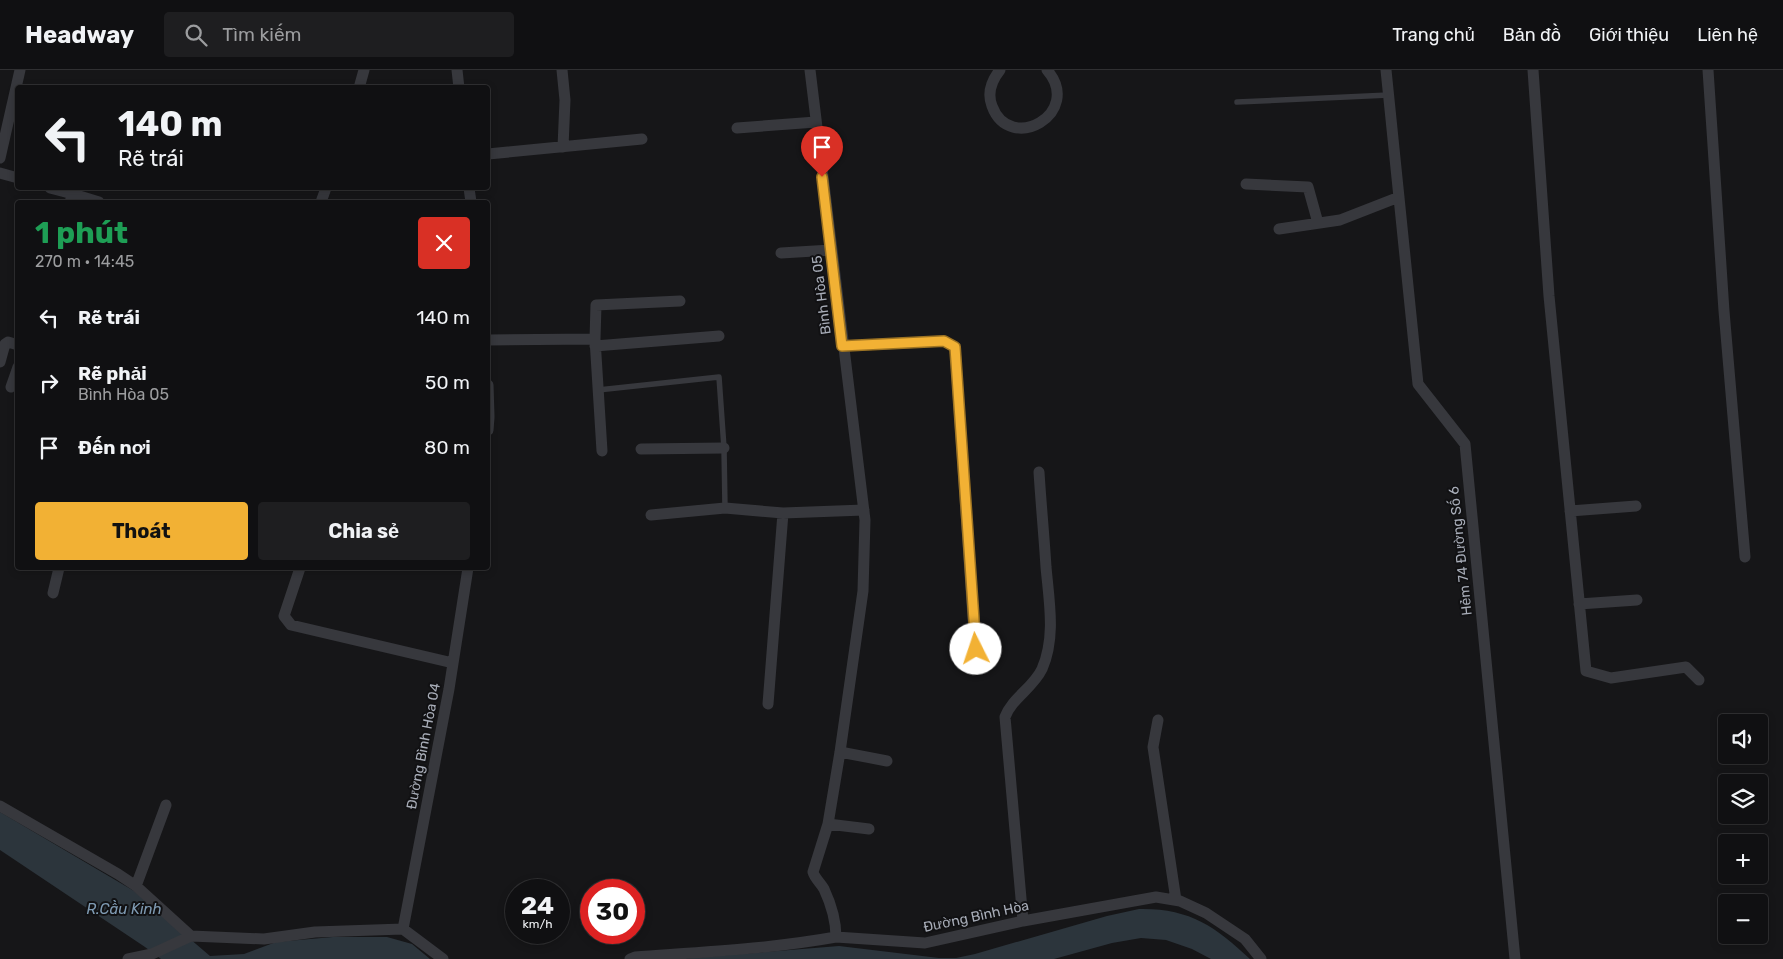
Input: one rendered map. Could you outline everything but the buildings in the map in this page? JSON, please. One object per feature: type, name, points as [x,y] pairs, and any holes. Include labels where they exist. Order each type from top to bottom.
[{"type":"street","points":[[17,85],[20,70]]},
{"type":"street","points":[[360,85],[364,70]]},
{"type":"street","points":[[457,70],[459,85]]},
{"type":"street","points":[[562,70],[565,100],[563,147]]},
{"type":"street","name":"Bình Hòa 05","points":[[810,70],[842,346],[864,510],[863,591],[840,752]]},
{"type":"street","points":[[1000,70],[991,85],[991,104],[1001,120],[1019,128],[1028,128],[1046,120],[1056,104],[1056,84],[1047,70]]},
{"type":"street","name":"Hẻm 74 Đường Số 6","points":[[1386,70],[1418,384],[1465,444],[1514,959]]},
{"type":"street","points":[[1533,70],[1549,296],[1586,671],[1610,678],[1686,667],[1699,680]]},
{"type":"street","points":[[1708,70],[1724,311],[1745,557]]},
{"type":"street","points":[[0,158],[15,92]]},
{"type":"street","points":[[737,128],[816,122]]},
{"type":"street","points":[[490,154],[642,139]]},
{"type":"street","points":[[0,173],[15,177]]},
{"type":"street","points":[[1246,184],[1308,187],[1318,223]]},
{"type":"street","points":[[54,190],[72,198],[86,200]]},
{"type":"street","points":[[1279,229],[1340,220],[1399,197]]},
{"type":"street","points":[[780,253],[831,250]]},
{"type":"street","points":[[602,451],[595,343],[596,305],[680,301]]},
{"type":"street","points":[[490,340],[595,343],[719,336]]},
{"type":"street","points":[[842,346],[944,341],[955,347],[976,649]]},
{"type":"street","points":[[0,362],[5,344],[8,342],[15,344]]},
{"type":"street","points":[[11,388],[15,376]]},
{"type":"street","points":[[640,449],[724,448]]},
{"type":"street","points":[[1023,921],[1005,717],[1010,706],[1031,686],[1042,669],[1051,630],[1039,472]]},
{"type":"street","points":[[1570,511],[1636,506]]},
{"type":"street","points":[[651,515],[725,508],[783,513],[864,510]]},
{"type":"street","points":[[768,704],[783,513]]},
{"type":"street","points":[[52,593],[58,570]]},
{"type":"street","points":[[299,570],[284,616],[291,625],[453,663]]},
{"type":"street","name":"Đường Bình Hòa 04","points":[[403,929],[453,663],[468,570]]},
{"type":"street","points":[[1579,604],[1637,600]]},
{"type":"street","points":[[1158,720],[1153,747],[1176,900]]},
{"type":"street","points":[[836,937],[836,923],[827,896],[813,872],[828,824],[840,752],[887,761]]},
{"type":"street","points":[[136,886],[166,805]]},
{"type":"street","points":[[0,806],[136,886],[192,936]]},
{"type":"street","points":[[828,824],[870,829]]},
{"type":"street","name":"Đường Bình Hòa","points":[[630,959],[635,957],[793,945],[836,937],[925,943],[1023,921],[1156,896],[1176,900],[1206,913],[1245,939],[1261,959]]},
{"type":"street","points":[[128,959],[152,954],[192,936],[264,939],[315,932],[403,929],[443,959]]},
{"type":"lane","points":[[1237,102],[1389,95]]},
{"type":"lane","points":[[598,390],[719,377],[724,448],[725,508]]},
{"type":"water","name":"R.Cầu Kinh","points":[[0,812],[134,891],[210,956],[244,954],[276,942],[333,937],[387,937],[412,944],[430,959],[161,959],[0,850]]},
{"type":"water","points":[[1139,909],[1173,912],[1200,921],[1225,937],[1250,959],[1211,959],[1192,949],[1166,940],[1141,938],[1112,943],[1054,959],[680,959],[839,946],[939,958],[956,958],[1107,916]]},
{"type":"route","points":[[822,177],[842,346],[944,341],[955,347],[976,649]]}]
